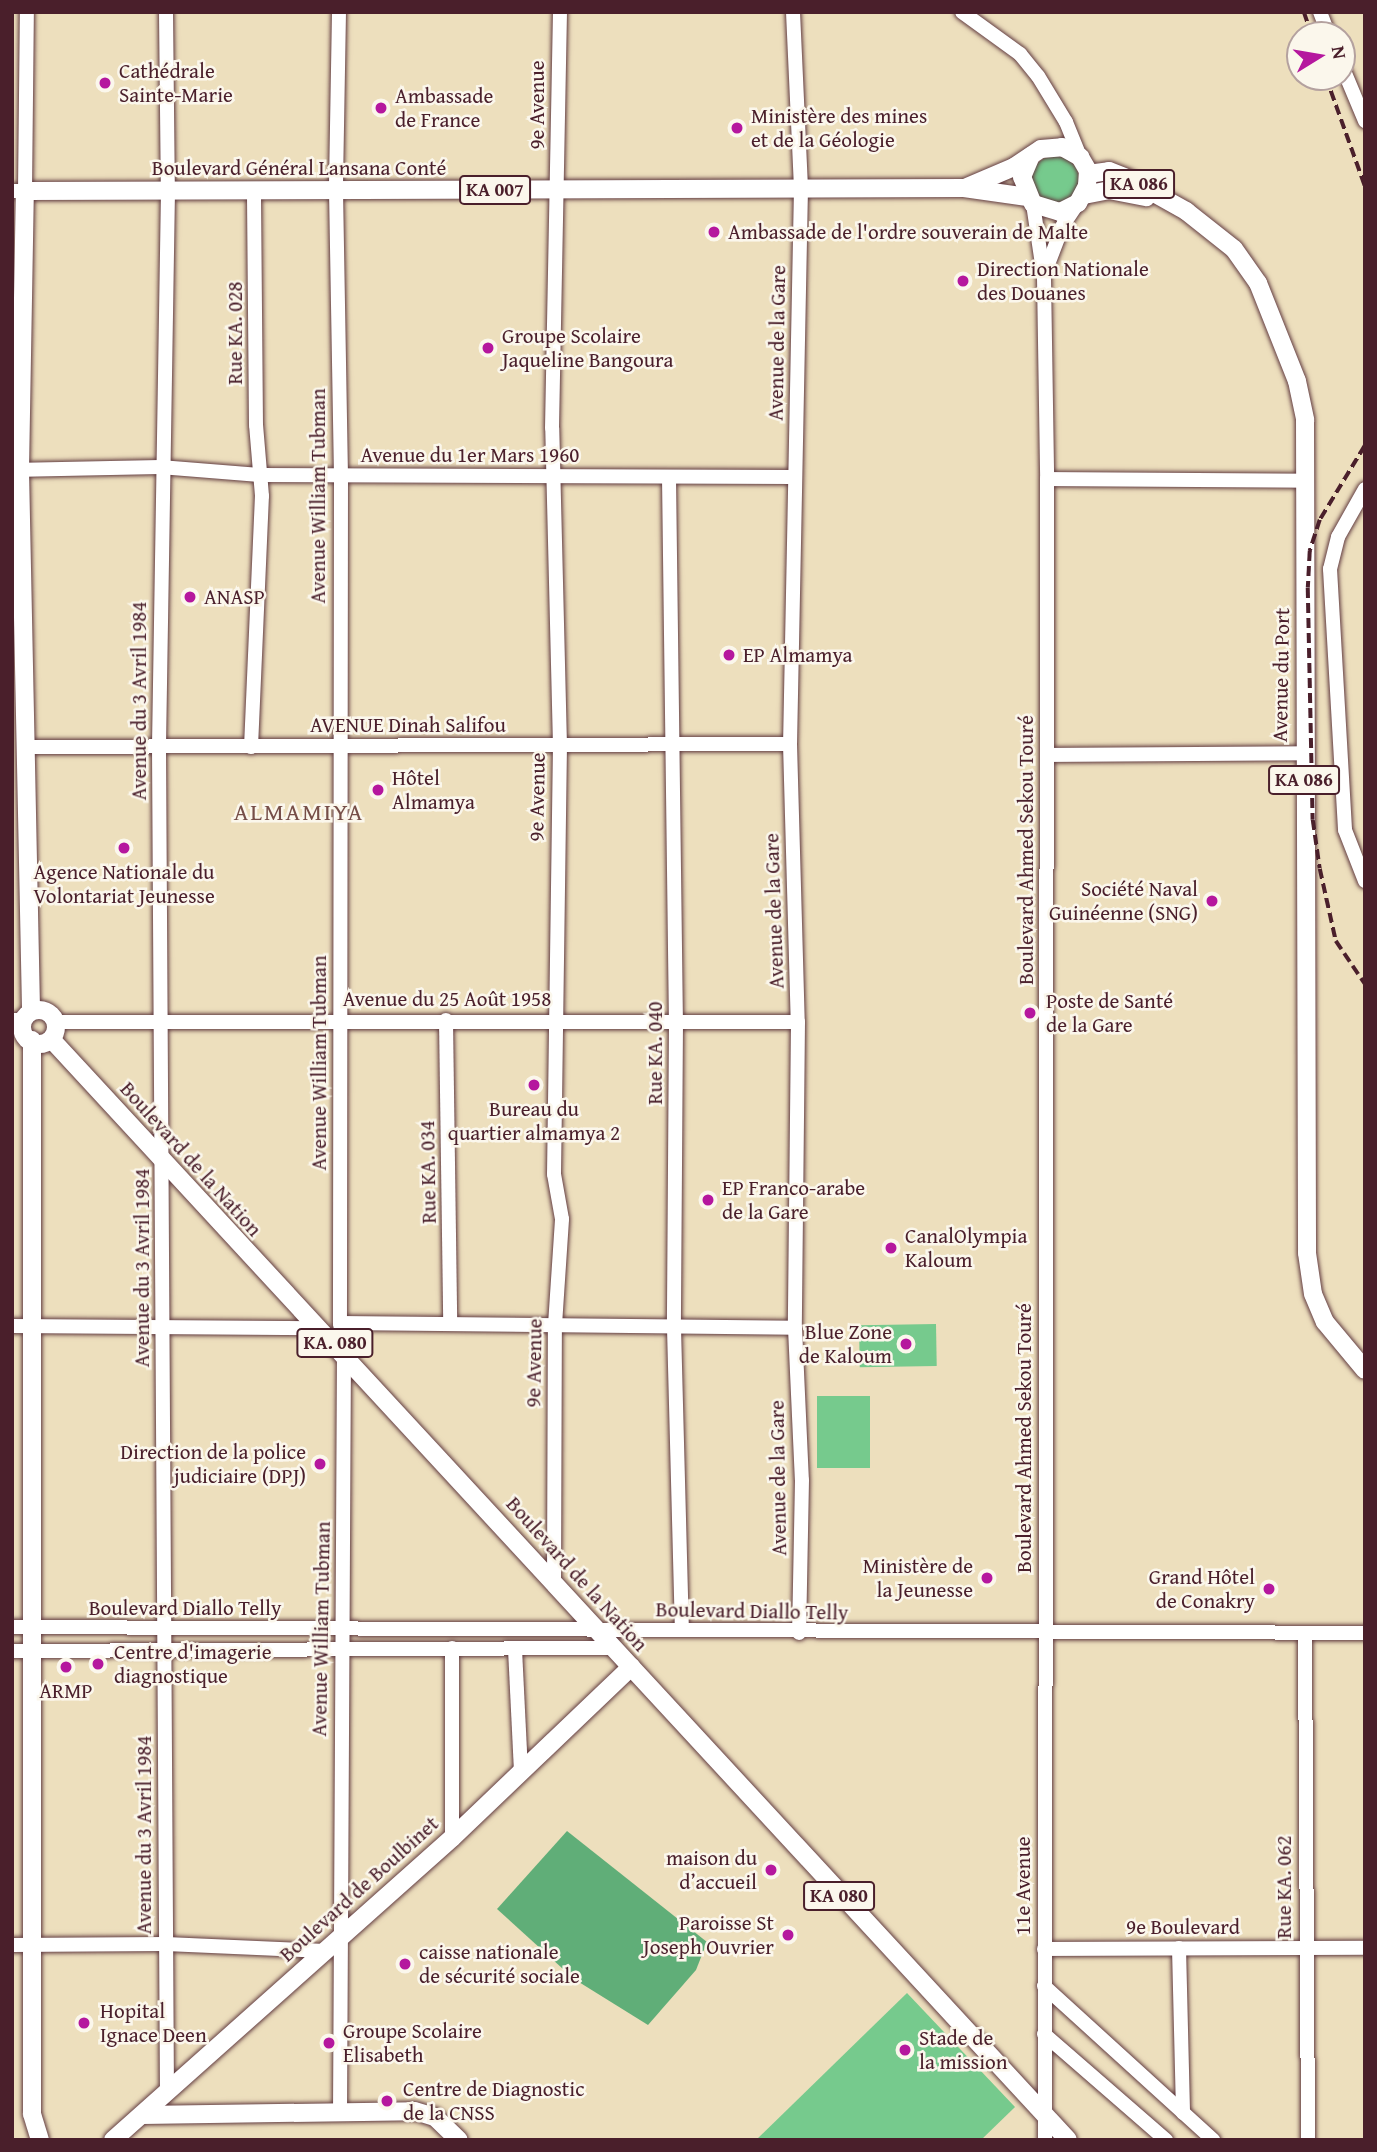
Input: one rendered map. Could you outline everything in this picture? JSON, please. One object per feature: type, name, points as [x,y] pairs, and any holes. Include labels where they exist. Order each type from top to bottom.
[{"type":"main road","points":[[1052,146],[1080,157],[1088,174],[1081,199],[1060,212],[1030,200],[1022,177],[1031,156],[1052,146]]},
{"type":"main road","name":"Boulevard Général Lansana Conté","points":[[964,188],[1031,156]]},
{"type":"main road","name":"Avenue du Port","points":[[1088,174],[1110,171],[1127,178],[1186,211],[1234,249],[1258,283],[1278,327],[1306,420],[1303,753],[1307,1253],[1313,1294],[1325,1322],[1365,1370]]},
{"type":"main road","name":"Boulevard Général Lansana Conté","points":[[19,191],[964,188],[1030,200]]},
{"type":"main road","name":"Avenue du Port","points":[[1081,199],[1108,190],[1132,192],[1186,211]]},
{"type":"main road","points":[[19,191],[16,470],[21,1016],[22,1031],[32,1040],[42,1044],[53,1031]]},
{"type":"main road","name":"Boulevard de la Nation","points":[[21,1016],[53,1031],[162,1162],[344,1352],[1068,2140]]},
{"type":"main road","points":[[32,1040],[21,1326],[21,1651],[32,1945],[32,2115],[40,2140]]},
{"type":"main road","name":"Boulevard de Boulbinet","points":[[113,2140],[452,1838],[631,1667]]},
{"type":"main road","points":[[142,2115],[425,2112],[459,2140]]},
{"type":"street","points":[[19,191],[27,12]]},
{"type":"street","name":"Avenue du 3 Avril 1984","points":[[166,12],[167,191],[159,747],[163,1019],[162,1326],[167,2092]]},
{"type":"street","name":"Avenue William Tubman","points":[[339,12],[335,190],[341,477],[340,1323],[344,1352],[340,2113]]},
{"type":"street","name":"9e Avenue","points":[[554,1583],[555,1325],[562,1219],[554,1174],[560,746],[553,476],[554,189],[560,12]]},
{"type":"street","name":"Avenue de la Gare","points":[[793,12],[801,188],[790,744],[798,1022],[795,1328],[802,1480],[799,1633]]},
{"type":"street","points":[[962,12],[1020,54],[1066,122],[1080,157]]},
{"type":"street","points":[[1352,91],[1365,121]]},
{"type":"street","points":[[1052,146],[1066,122]]},
{"type":"street","name":"Rue KA. 028","points":[[251,747],[260,475],[254,191]]},
{"type":"street","name":"Boulevard Ahmed Sekou Touré","points":[[1044,278],[1063,225],[1081,199]]},
{"type":"street","name":"Boulevard Ahmed Sekou Touré","points":[[1030,200],[1044,278],[1047,479],[1044,1632]]},
{"type":"street","name":"Avenue du 1er Mars 1960","points":[[16,470],[163,467],[260,475],[341,477],[795,477]]},
{"type":"street","name":"Rue KA. 040","points":[[669,477],[675,745],[674,1328],[682,1630]]},
{"type":"street","points":[[1047,479],[1306,481]]},
{"type":"street","points":[[1365,489],[1338,537],[1330,569],[1345,830],[1365,881]]},
{"type":"street","name":"AVENUE Dinah Salifou","points":[[20,747],[790,744]]},
{"type":"street","points":[[1048,755],[1303,753]]},
{"type":"street","name":"Avenue du 25 Août 1958","points":[[53,1031],[163,1019],[798,1022]]},
{"type":"street","name":"Rue KA. 034","points":[[446,1020],[450,1324]]},
{"type":"street","points":[[340,1323],[795,1328]]},
{"type":"street","points":[[21,1326],[319,1328]]},
{"type":"street","name":"Boulevard Diallo Telly","points":[[21,1627],[799,1633],[1365,1633]]},
{"type":"street","name":"11e Avenue","points":[[1044,1632],[1045,2140]]},
{"type":"street","name":"Rue KA. 062","points":[[1305,1634],[1308,2140]]},
{"type":"street","points":[[452,1648],[452,1838]]},
{"type":"street","name":"Boulevard Diallo Telly","points":[[21,1651],[615,1648]]},
{"type":"street","points":[[515,1649],[521,1770]]},
{"type":"street","points":[[12,1945],[166,1944],[325,1951]]},
{"type":"street","points":[[1179,1948],[1183,2113]]},
{"type":"street","name":"9e Boulevard","points":[[1044,1949],[1365,1948]]},
{"type":"street","points":[[1044,1986],[1213,2140]]},
{"type":"street","points":[[1044,2034],[1166,2140]]},
{"type":"street","points":[[31,2140],[32,2115]]},
{"type":"green space","points":[[1055,156],[1072,163],[1079,180],[1072,197],[1055,204],[1038,197],[1031,180],[1038,163]]},
{"type":"green space","points":[[936,1324],[937,1366],[860,1367],[859,1325]]},
{"type":"green space","points":[[817,1396],[870,1396],[870,1468],[817,1468]]},
{"type":"green space","points":[[567,1831],[707,1942],[696,1970],[648,2025],[574,1979],[497,1909]]},
{"type":"green space","name":"Stade de la mission","points":[[907,1993],[1015,2107],[981,2140],[756,2140]]},
{"type":"railway","points":[[1304,12],[1307,21]]},
{"type":"railway","points":[[1331,91],[1365,186]]},
{"type":"railway","points":[[1365,446],[1320,520],[1310,551],[1308,588],[1313,820],[1320,869],[1336,941],[1365,984]]},
{"type":"place","name":"Cathédrale Sainte-Marie","points":[[105,83]]},
{"type":"place","name":"Ambassade de France","points":[[381,108]]},
{"type":"place","name":"Ministère des mines et de la Géologie","points":[[737,128]]},
{"type":"place","name":"Ambassade de l'ordre souverain de Malte","points":[[714,232]]},
{"type":"place","name":"Direction Nationale des Douanes","points":[[963,281]]},
{"type":"place","name":"Groupe Scolaire Jaqueline Bangoura","points":[[488,348]]},
{"type":"place","name":"ANASP","points":[[190,597]]},
{"type":"place","name":"EP Almamya","points":[[729,655]]},
{"type":"place","name":"Hôtel Almamya","points":[[378,790]]},
{"type":"place","name":"Agence Nationale du Volontariat Jeunesse","points":[[124,848]]},
{"type":"place","name":"Société Naval Guinéenne (SNG)","points":[[1212,901]]},
{"type":"place","name":"Poste de Santé de la Gare","points":[[1030,1013]]},
{"type":"place","name":"Bureau du quartier almamya 2","points":[[534,1085]]},
{"type":"place","name":"EP Franco-arabe de la Gare","points":[[708,1200]]},
{"type":"place","name":"CanalOlympia Kaloum","points":[[891,1248]]},
{"type":"place","name":"Blue Zone de Kaloum","points":[[906,1344]]},
{"type":"place","name":"Direction de la police judiciaire (DPJ)","points":[[320,1464]]},
{"type":"place","name":"Ministère de la Jeunesse","points":[[987,1578]]},
{"type":"place","name":"Grand Hôtel de Conakry","points":[[1269,1589]]},
{"type":"place","name":"Centre d'imagerie diagnostique","points":[[98,1664]]},
{"type":"place","name":"ARMP","points":[[66,1667]]},
{"type":"place","name":"maison du d’accueil","points":[[771,1870]]},
{"type":"place","name":"Paroisse St Joseph Ouvrier","points":[[788,1935]]},
{"type":"place","name":"caisse nationale de sécurité sociale","points":[[405,1964]]},
{"type":"place","name":"Hopital Ignace Deen","points":[[84,2023]]},
{"type":"place","name":"Groupe Scolaire Elisabeth","points":[[329,2043]]},
{"type":"place","name":"Stade de la mission","points":[[905,2050]]},
{"type":"place","name":"Centre de Diagnostic de la CNSS","points":[[387,2101]]},
{"type":"district","name":"ALMAMIYA","points":[[299,812]]}]
